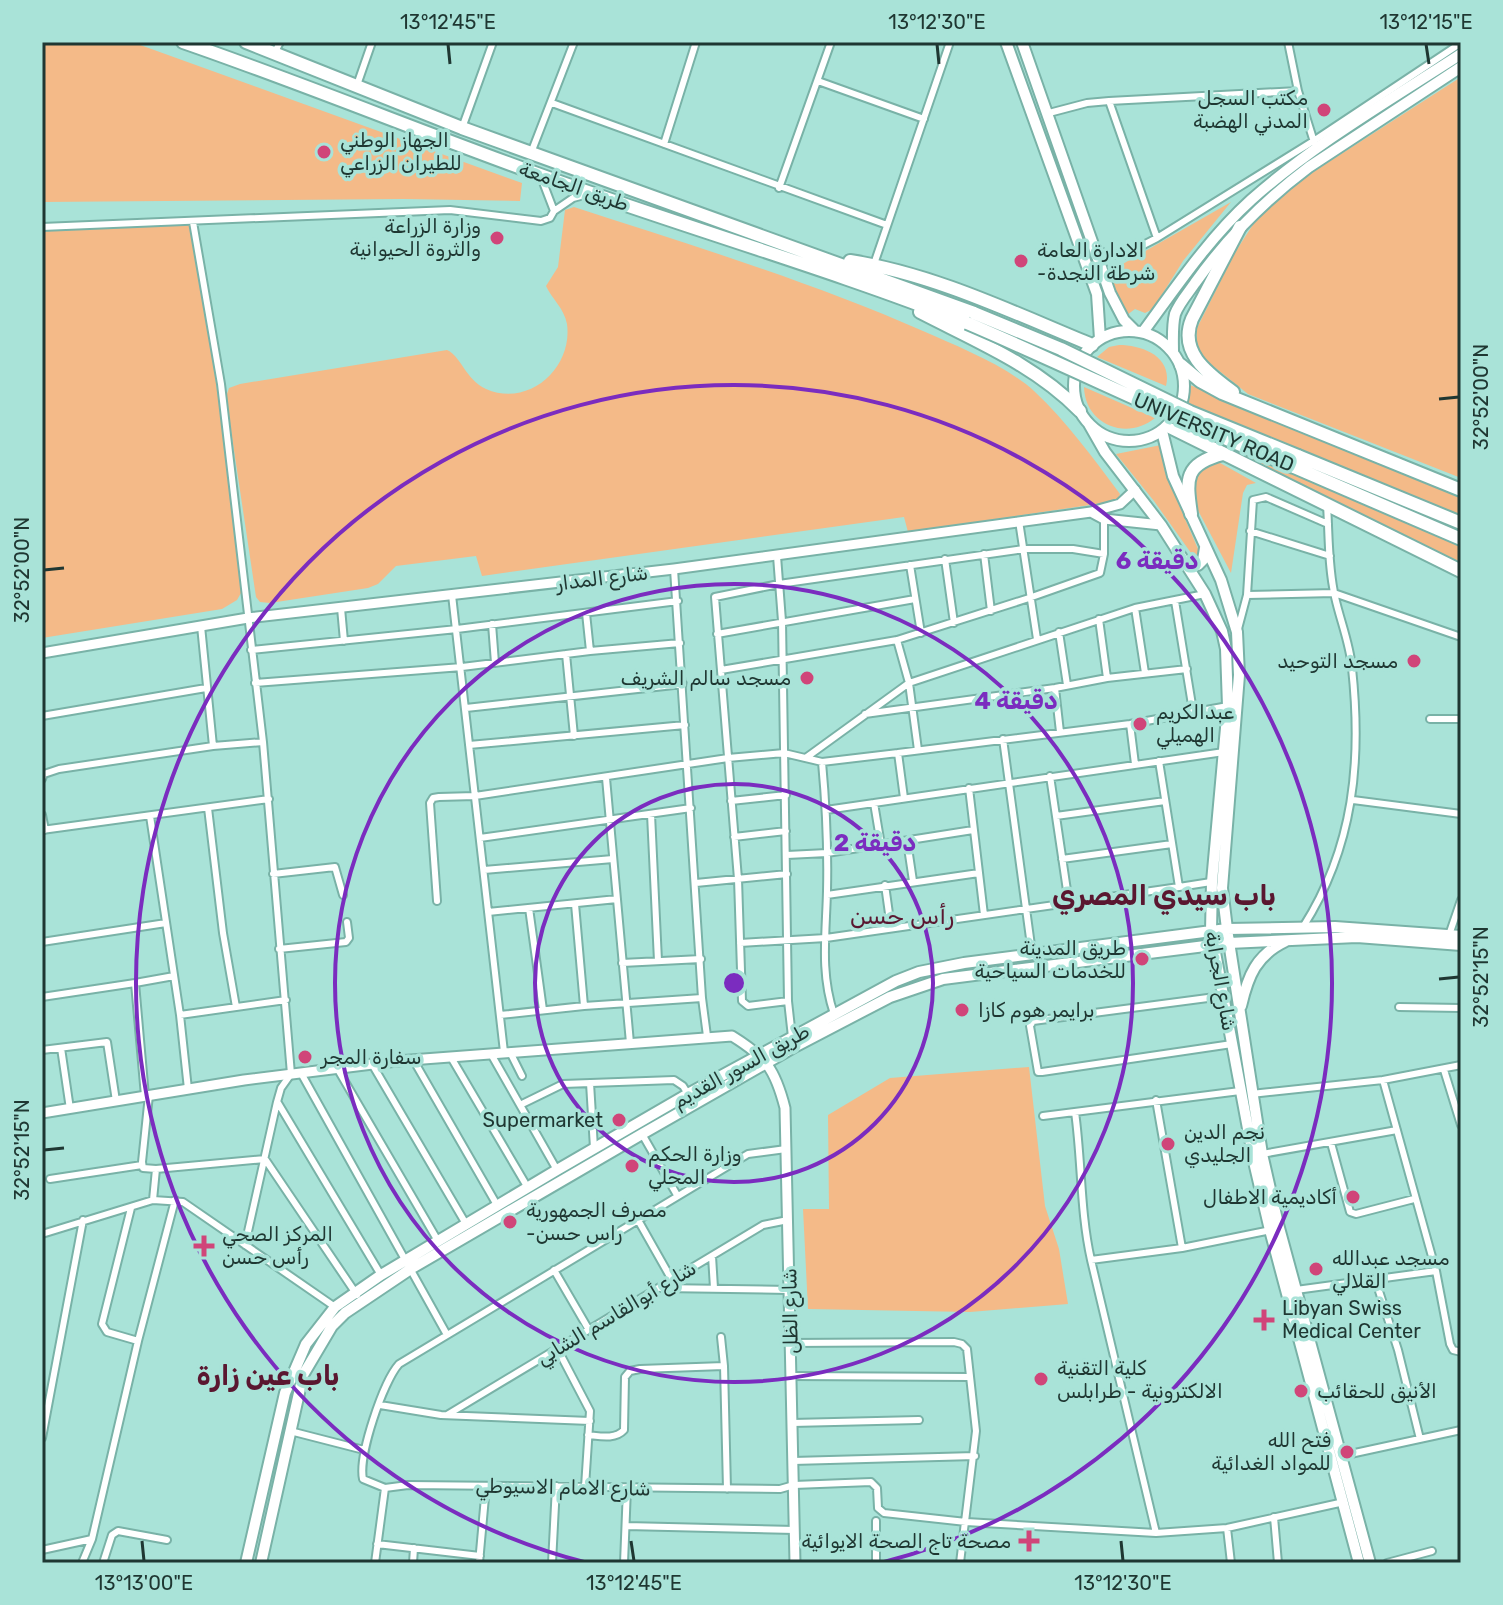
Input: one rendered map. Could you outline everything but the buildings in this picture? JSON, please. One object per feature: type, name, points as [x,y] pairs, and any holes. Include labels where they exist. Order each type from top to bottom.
[{"type":"highway","name":"طريق الجامعة","points":[[183,42],[296,81],[590,193],[971,318]]},
{"type":"highway","name":"طريق الجامعة","points":[[246,42],[277,48],[356,88],[462,128],[819,256],[873,270]]},
{"type":"highway","points":[[1240,227],[1192,319],[1188,343],[1195,359],[1209,374],[1259,409]]},
{"type":"highway","points":[[873,270],[932,282],[1096,342]]},
{"type":"highway","points":[[873,270],[971,318]]},
{"type":"highway","points":[[878,289],[1020,363],[1063,393],[1080,411]]},
{"type":"highway","name":"UNIVERSITY ROAD","points":[[971,318],[1162,412],[1461,523]]},
{"type":"highway","points":[[1181,365],[1200,381],[1259,409],[1461,490]]},
{"type":"highway","points":[[1165,428],[1461,571]]},
{"type":"highway","points":[[1191,514],[1188,485],[1193,469],[1206,459],[1223,454]]},
{"type":"highway","name":"UNIVERSITY ROAD","points":[[1296,462],[1461,539]]},
{"type":"main road","points":[[1006,42],[1097,294],[1096,342]]},
{"type":"main road","points":[[1022,42],[1117,308],[1139,332]]},
{"type":"main road","points":[[1173,352],[1177,310],[1240,227],[1285,184],[1352,131],[1461,54]]},
{"type":"main road","points":[[1139,332],[1190,268],[1249,202],[1312,153],[1461,67]]},
{"type":"main road","points":[[1123,331],[1139,332],[1165,343],[1173,352],[1181,365],[1185,381],[1184,397],[1178,412],[1165,428],[1148,438],[1132,441],[1116,439],[1101,434],[1080,411],[1074,394],[1075,376],[1081,359],[1096,342],[1123,331]]},
{"type":"main road","name":"شارع الجرابة","points":[[1089,424],[1105,452],[1161,525],[1205,594],[1222,631],[1226,649],[1228,706],[1212,882],[1211,931],[1240,1091],[1274,1229],[1344,1502],[1370,1563]]},
{"type":"main road","name":"شارع الجرابة","points":[[1165,428],[1173,476],[1230,605],[1237,632],[1239,675],[1222,888],[1227,929],[1274,1229],[1295,1290],[1341,1456],[1359,1563]]},
{"type":"main road","points":[[1184,562],[1198,565],[1203,560],[1205,547]]},
{"type":"main road","name":"طريق السور القديم","points":[[261,1563],[303,1375],[335,1307],[642,1134],[763,1060],[792,1037],[896,981],[919,972],[1032,953],[1227,929],[1303,927],[1461,936]]},
{"type":"main road","name":"طريق السور القديم","points":[[246,1563],[285,1393],[306,1344],[381,1275],[409,1264],[438,1241],[497,1205],[688,1094],[890,997],[918,986],[965,976],[1292,938],[1357,937],[1461,945]]},
{"type":"main road","points":[[1239,1012],[1256,962],[1265,953],[1292,938]]},
{"type":"street","points":[[356,88],[372,42]]},
{"type":"street","points":[[462,128],[493,42]]},
{"type":"street","points":[[531,153],[574,42]]},
{"type":"street","points":[[664,144],[696,42]]},
{"type":"street","points":[[779,188],[831,42]]},
{"type":"street","points":[[873,270],[950,42]]},
{"type":"street","points":[[1288,42],[1298,91],[1315,140],[1312,153]]},
{"type":"street","points":[[1093,244],[1105,254],[1124,255],[1157,238],[1315,140],[1461,43]]},
{"type":"street","points":[[818,81],[924,119]]},
{"type":"street","points":[[1049,113],[1109,101],[1298,91]]},
{"type":"street","points":[[1109,101],[1157,238]]},
{"type":"street","points":[[552,103],[887,225]]},
{"type":"street","points":[[541,175],[554,211]]},
{"type":"street","points":[[42,227],[450,210],[533,221],[550,218],[554,211],[573,198],[590,193]]},
{"type":"street","points":[[193,222],[221,384],[269,799],[279,949],[296,1073],[409,1264],[446,1333]]},
{"type":"street","name":"شارع المدار","points":[[42,653],[248,618],[674,569],[1091,512],[1120,504],[1135,490]]},
{"type":"street","points":[[1237,632],[1247,595],[1251,505],[1259,497],[1266,497],[1328,524]]},
{"type":"street","points":[[1303,927],[1331,877],[1353,800],[1355,737],[1352,665],[1334,593],[1327,505]]},
{"type":"street","points":[[1091,512],[1104,519],[1161,525]]},
{"type":"street","points":[[721,670],[897,640],[1100,573],[1104,554],[1104,519]]},
{"type":"street","points":[[1019,521],[1037,639]]},
{"type":"street","points":[[1250,531],[1330,556]]},
{"type":"street","points":[[788,1001],[744,1005],[738,879],[716,596],[1024,549],[1073,549],[1104,554]]},
{"type":"street","points":[[984,554],[991,611]]},
{"type":"street","points":[[777,556],[782,621],[788,1001],[792,1037]]},
{"type":"street","points":[[945,559],[954,623]]},
{"type":"street","points":[[910,565],[921,633]]},
{"type":"street","points":[[674,569],[707,1036]]},
{"type":"street","points":[[1247,595],[1334,593],[1461,637]]},
{"type":"street","points":[[807,757],[909,683],[1135,608],[1205,594]]},
{"type":"street","points":[[452,595],[500,1015],[507,1052],[522,1076]]},
{"type":"street","points":[[717,634],[915,599]]},
{"type":"street","name":"شارع المدار","points":[[251,650],[457,629],[678,601]]},
{"type":"street","points":[[1175,601],[1193,711]]},
{"type":"street","points":[[341,608],[344,641]]},
{"type":"street","points":[[1135,608],[1145,673]]},
{"type":"street","points":[[586,613],[590,651]]},
{"type":"street","points":[[1099,619],[1107,678]]},
{"type":"street","points":[[492,624],[495,663]]},
{"type":"street","points":[[201,626],[213,746]]},
{"type":"street","points":[[1059,632],[1067,685]]},
{"type":"street","points":[[897,640],[909,683],[918,750]]},
{"type":"street","points":[[255,683],[462,667],[680,643]]},
{"type":"street","points":[[566,654],[574,736]]},
{"type":"street","points":[[864,714],[1187,669]]},
{"type":"street","points":[[466,708],[683,684]]},
{"type":"street","points":[[42,716],[206,688]]},
{"type":"street","points":[[1055,688],[1060,732]]},
{"type":"street","points":[[437,901],[430,803],[433,798],[475,796],[728,758],[784,753],[822,762],[1130,724],[1228,706]]},
{"type":"street","points":[[1430,719],[1461,719]]},
{"type":"street","points":[[1130,724],[1135,764]]},
{"type":"street","points":[[469,745],[685,725]]},
{"type":"street","points":[[1003,739],[1032,953]]},
{"type":"street","points":[[42,779],[44,774],[59,769],[213,746],[263,742]]},
{"type":"street","points":[[826,810],[1224,752]]},
{"type":"street","points":[[898,753],[904,798]]},
{"type":"street","points":[[1159,761],[1179,887]]},
{"type":"street","points":[[822,762],[827,853],[825,982],[834,1014]]},
{"type":"street","points":[[1050,776],[1069,904]]},
{"type":"street","points":[[606,778],[630,1043]]},
{"type":"street","points":[[969,788],[984,915]]},
{"type":"street","points":[[731,801],[786,795]]},
{"type":"street","points":[[42,815],[44,830],[269,799]]},
{"type":"street","points":[[1353,800],[1461,814]]},
{"type":"street","points":[[1056,816],[1165,801]]},
{"type":"street","points":[[874,803],[881,845]]},
{"type":"street","points":[[208,808],[223,933],[236,1007]]},
{"type":"street","points":[[480,838],[691,808]]},
{"type":"street","points":[[651,814],[658,961]]},
{"type":"street","points":[[150,816],[188,1089]]},
{"type":"street","points":[[787,855],[827,853],[973,830]]},
{"type":"street","points":[[734,837],[786,831]]},
{"type":"street","points":[[907,841],[913,881]]},
{"type":"street","points":[[1062,859],[1172,844]]},
{"type":"street","points":[[484,870],[613,859]]},
{"type":"street","points":[[273,874],[335,867],[343,895]]},
{"type":"street","points":[[827,895],[979,873]]},
{"type":"street","points":[[696,883],[787,874]]},
{"type":"street","points":[[740,943],[826,938],[1212,882]]},
{"type":"street","points":[[885,885],[891,928]]},
{"type":"street","points":[[488,912],[617,899]]},
{"type":"street","points":[[1449,935],[1461,900]]},
{"type":"street","points":[[575,904],[584,1006]]},
{"type":"street","points":[[529,908],[543,1010]]},
{"type":"street","points":[[279,949],[346,942],[349,938],[347,922]]},
{"type":"street","points":[[42,942],[166,923]]},
{"type":"street","points":[[622,963],[701,959]]},
{"type":"street","points":[[42,997],[174,976]]},
{"type":"street","points":[[135,983],[147,1096],[142,1165]]},
{"type":"street","points":[[1224,996],[1033,1021],[1030,1026],[1034,1051],[1038,1072],[1042,1072],[1232,1044]]},
{"type":"street","points":[[500,1015],[702,998]]},
{"type":"street","points":[[180,1015],[286,1000]]},
{"type":"street","points":[[1399,1007],[1461,1008]]},
{"type":"street","points":[[42,1113],[337,1068],[707,1036],[732,1036],[763,1060]]},
{"type":"street","points":[[42,1050],[107,1042],[116,1101]]},
{"type":"street","points":[[61,1048],[70,1109]]},
{"type":"street","points":[[491,1054],[557,1170]]},
{"type":"street","points":[[452,1059],[528,1188]]},
{"type":"street","name":"شارع الظل","points":[[763,1060],[778,1079],[785,1108],[795,1563]]},
{"type":"street","points":[[414,1061],[497,1205]]},
{"type":"street","points":[[372,1064],[466,1224]]},
{"type":"street","points":[[1043,1116],[1240,1091],[1252,1095],[1383,1080],[1461,1065]]},
{"type":"street","points":[[337,1068],[438,1241]]},
{"type":"street","points":[[1444,1070],[1461,1125]]},
{"type":"street","points":[[245,1245],[281,1088],[296,1073]]},
{"type":"street","points":[[520,1105],[563,1084],[674,1080],[688,1094]]},
{"type":"street","points":[[1383,1080],[1436,1271],[1450,1344],[1453,1350],[1461,1352]]},
{"type":"street","points":[[590,1083],[594,1148]]},
{"type":"street","points":[[1156,1100],[1182,1248]]},
{"type":"street","points":[[277,1102],[381,1275]]},
{"type":"street","points":[[1075,1112],[1082,1163],[1082,1215],[1156,1533]]},
{"type":"street","points":[[1262,1154],[1397,1130]]},
{"type":"street","points":[[642,1134],[677,1195]]},
{"type":"street","points":[[1331,1143],[1350,1212],[1356,1214],[1414,1199]]},
{"type":"street","points":[[375,1563],[385,1488],[363,1479],[364,1450],[385,1384],[399,1364],[748,1154],[786,1149]]},
{"type":"street","points":[[50,1179],[142,1165],[156,1169],[265,1159]]},
{"type":"street","points":[[265,1159],[358,1296]]},
{"type":"street","points":[[153,1200],[156,1169]]},
{"type":"street","points":[[42,1234],[153,1200],[175,1200],[190,1206],[335,1307]]},
{"type":"street","points":[[82,1563],[92,1539],[138,1341],[175,1200]]},
{"type":"street","points":[[131,1208],[102,1324],[107,1332],[138,1341]]},
{"type":"street","points":[[42,1438],[83,1220]]},
{"type":"street","points":[[638,1220],[672,1280]]},
{"type":"street","name":"شارع أبوالقاسم الشابي","points":[[447,1415],[763,1225],[788,1220]]},
{"type":"street","points":[[1091,1260],[1182,1248],[1274,1229]]},
{"type":"street","points":[[712,1256],[714,1288]]},
{"type":"street","points":[[554,1270],[589,1330]]},
{"type":"street","points":[[1295,1290],[1436,1271]]},
{"type":"street","points":[[1378,1278],[1420,1439]]},
{"type":"street","points":[[657,1288],[789,1290]]},
{"type":"street","points":[[721,1337],[727,1489]]},
{"type":"street","points":[[790,1343],[954,1342],[967,1349],[976,1431],[960,1563]]},
{"type":"street","points":[[557,1348],[590,1411],[585,1487]]},
{"type":"street","points":[[588,1435],[612,1436],[624,1430],[625,1377],[630,1371],[724,1366]]},
{"type":"street","points":[[791,1376],[970,1377]]},
{"type":"street","points":[[380,1405],[447,1415],[590,1421]]},
{"type":"street","points":[[792,1423],[919,1420]]},
{"type":"street","points":[[1341,1456],[1461,1430]]},
{"type":"street","points":[[289,1431],[364,1450]]},
{"type":"street","points":[[793,1461],[975,1456]]},
{"type":"street","name":"شارع الامام الاسيوطي","points":[[385,1488],[408,1485],[787,1489],[794,1485],[871,1482],[877,1488],[878,1508],[884,1513],[966,1522]]},
{"type":"street","points":[[377,1544],[480,1559],[486,1486]]},
{"type":"street","points":[[552,1563],[556,1486]]},
{"type":"street","points":[[624,1563],[627,1488]]},
{"type":"street","points":[[966,1522],[1156,1533],[1227,1528],[1344,1502]]},
{"type":"street","points":[[1274,1517],[1278,1563]]},
{"type":"street","points":[[876,1521],[876,1563]]},
{"type":"street","points":[[626,1526],[795,1530]]},
{"type":"street","points":[[1227,1528],[1231,1563]]},
{"type":"street","points":[[103,1563],[112,1535],[118,1531],[167,1540]]},
{"type":"street","points":[[42,1550],[92,1539]]},
{"type":"street","points":[[413,1563],[414,1548]]},
{"type":"street","points":[[1387,1563],[1432,1551]]},
{"type":"shaded area","points":[[42,42],[132,42],[522,183],[520,201],[42,202]]},
{"type":"shaded area","points":[[1461,77],[1461,478],[1248,394],[1198,354],[1196,330],[1234,254],[1269,205],[1313,172]]},
{"type":"shaded area","points":[[1231,202],[1183,261],[1153,309],[1145,313],[1135,309],[1127,315],[1117,303],[1107,273]]},
{"type":"shaded area","points":[[574,207],[750,264],[837,296],[996,365],[1023,382],[1058,415],[1120,494],[1117,501],[908,532],[904,517],[482,576],[476,556],[396,566],[378,584],[368,588],[260,602],[256,597],[226,397],[229,388],[447,350],[473,380],[486,389],[518,393],[532,388],[555,369],[567,340],[565,318],[546,286],[558,267],[565,210]]},
{"type":"shaded area","points":[[193,222],[245,586],[237,600],[222,609],[42,638],[42,227]]},
{"type":"shaded area","points":[[1119,345],[1146,350],[1161,360],[1167,376],[1166,386],[1097,357],[1109,347]]},
{"type":"shaded area","points":[[1190,385],[1461,494],[1461,520],[1187,403]]},
{"type":"shaded area","points":[[1084,387],[1155,418],[1132,428],[1109,425],[1092,411]]},
{"type":"shaded area","points":[[1182,423],[1461,544],[1461,564],[1180,428]]},
{"type":"shaded area","points":[[1161,445],[1165,472],[1201,556],[1196,560],[1116,454]]},
{"type":"shaded area","points":[[1213,459],[1256,483],[1247,485],[1243,493],[1231,573],[1192,499],[1195,469]]},
{"type":"shaded area","points":[[1029,1067],[1045,1206],[1059,1249],[1068,1304],[970,1312],[808,1309],[803,1209],[829,1209],[828,1115],[890,1078]]},
{"type":"place","name":"مكتب السجل المدني الهضبة","points":[[1324,110]]},
{"type":"place","name":"الجهاز الوطني للطيران الزراعي","points":[[324,152]]},
{"type":"place","name":"وزارة الزراعة والثروة الحيوانية","points":[[497,238]]},
{"type":"place","name":"الادارة العامة -شرطة النجدة","points":[[1021,261]]},
{"type":"place","name":"مسجد التوحيد","points":[[1414,661]]},
{"type":"place","name":"مسجد سالم الشريف","points":[[807,678]]},
{"type":"place","name":"عبدالكريم الهميلي","points":[[1140,724]]},
{"type":"place","name":"طريق المدينة للخدمات السياحية","points":[[1142,959]]},
{"type":"place","name":"برايمر هوم كازا","points":[[962,1010]]},
{"type":"place","name":"سفارة المجر","points":[[305,1057]]},
{"type":"place","name":"Supermarket","points":[[619,1120]]},
{"type":"place","name":"نجم الدين الجليدي","points":[[1168,1144]]},
{"type":"place","name":"وزارة الحكم المحلي","points":[[632,1166]]},
{"type":"place","name":"أكاديمية الاطفال","points":[[1353,1197]]},
{"type":"place","name":"مصرف الجمهورية -راس حسن","points":[[510,1222]]},
{"type":"place","name":"المركز الصحي رأس حسن","points":[[204,1246]]},
{"type":"place","name":"مسجد عبدالله القلالي","points":[[1316,1269]]},
{"type":"place","name":"Libyan Swiss Medical Center","points":[[1264,1320]]},
{"type":"place","name":"كلية التقنية الالكترونية - طرابلس","points":[[1041,1379]]},
{"type":"place","name":"الأنيق للحقائب","points":[[1301,1391]]},
{"type":"place","name":"فتح الله للمواد الغدائية","points":[[1347,1452]]},
{"type":"place","name":"مصحة تاج الصحة الايوائية","points":[[1029,1541]]},
{"type":"district","name":"باب سيدي المصري","points":[[1164,895]]},
{"type":"district","name":"رأس حسن","points":[[902,916]]},
{"type":"district","name":"باب عين زارة","points":[[268,1375]]}]
